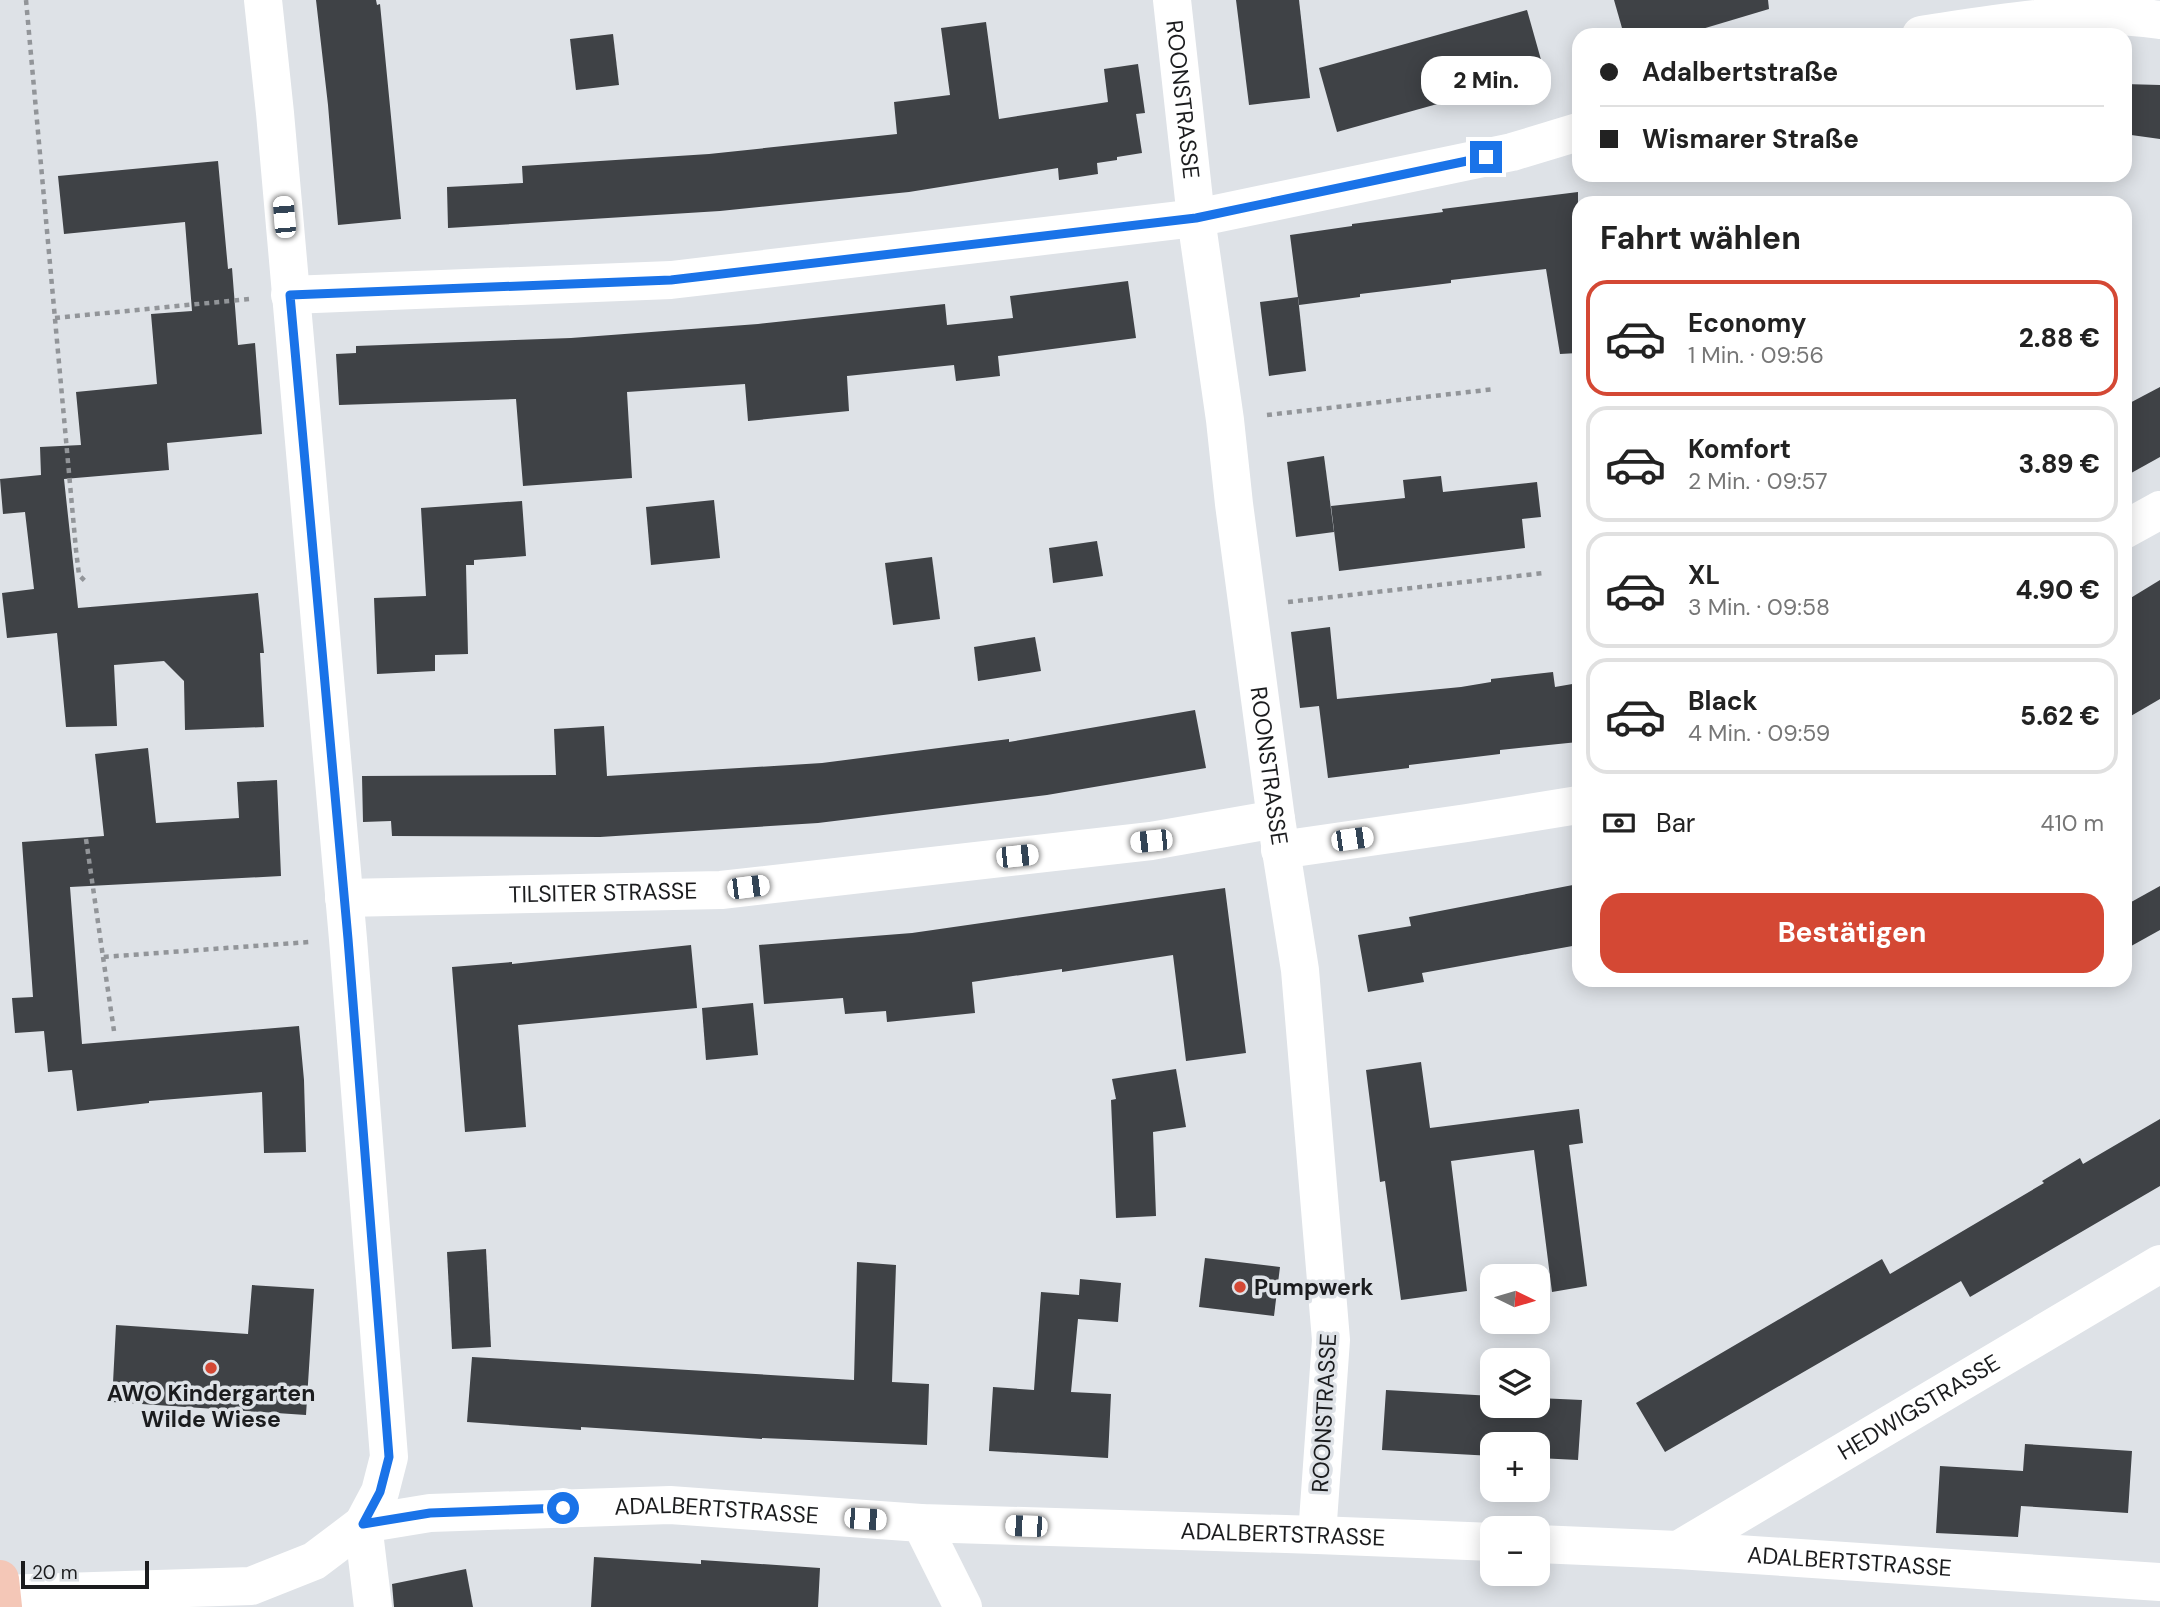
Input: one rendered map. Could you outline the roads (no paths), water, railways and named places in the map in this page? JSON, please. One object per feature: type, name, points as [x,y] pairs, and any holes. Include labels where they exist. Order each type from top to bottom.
[{"type":"street","points":[[262,0],[275,113],[348,939],[389,1457],[380,1492],[363,1524],[373,1607]]},
{"type":"street","name":"ROONSTRASSE","points":[[1172,0],[1196,218],[1225,420],[1278,835],[1300,970],[1331,1340],[1317,1535]]},
{"type":"street","points":[[1967,28],[2032,18],[2129,15],[2160,20]]},
{"type":"street","points":[[290,295],[671,280],[1196,218],[1512,152],[1572,134]]},
{"type":"street","points":[[2132,526],[2160,510]]},
{"type":"street","name":"TILSITER STRASSE","points":[[344,898],[721,890],[1151,841],[1467,823],[1572,806]]},
{"type":"street","name":"HEDWIGSTRASSE","points":[[1678,1550],[2160,1264]]},
{"type":"street","name":"ADALBERTSTRASSE","points":[[1,1593],[251,1586],[314,1561],[363,1524],[430,1513],[670,1505],[921,1523],[1480,1541]]},
{"type":"street","points":[[921,1523],[963,1607]]},
{"type":"street","name":"ADALBERTSTRASSE","points":[[1550,1545],[1678,1550],[2160,1582]]},
{"type":"place","name":"Pumpwerk","points":[[1240,1287]]},
{"type":"place","name":"AWO Kindergarten Wilde Wiese","points":[[211,1368]]}]
